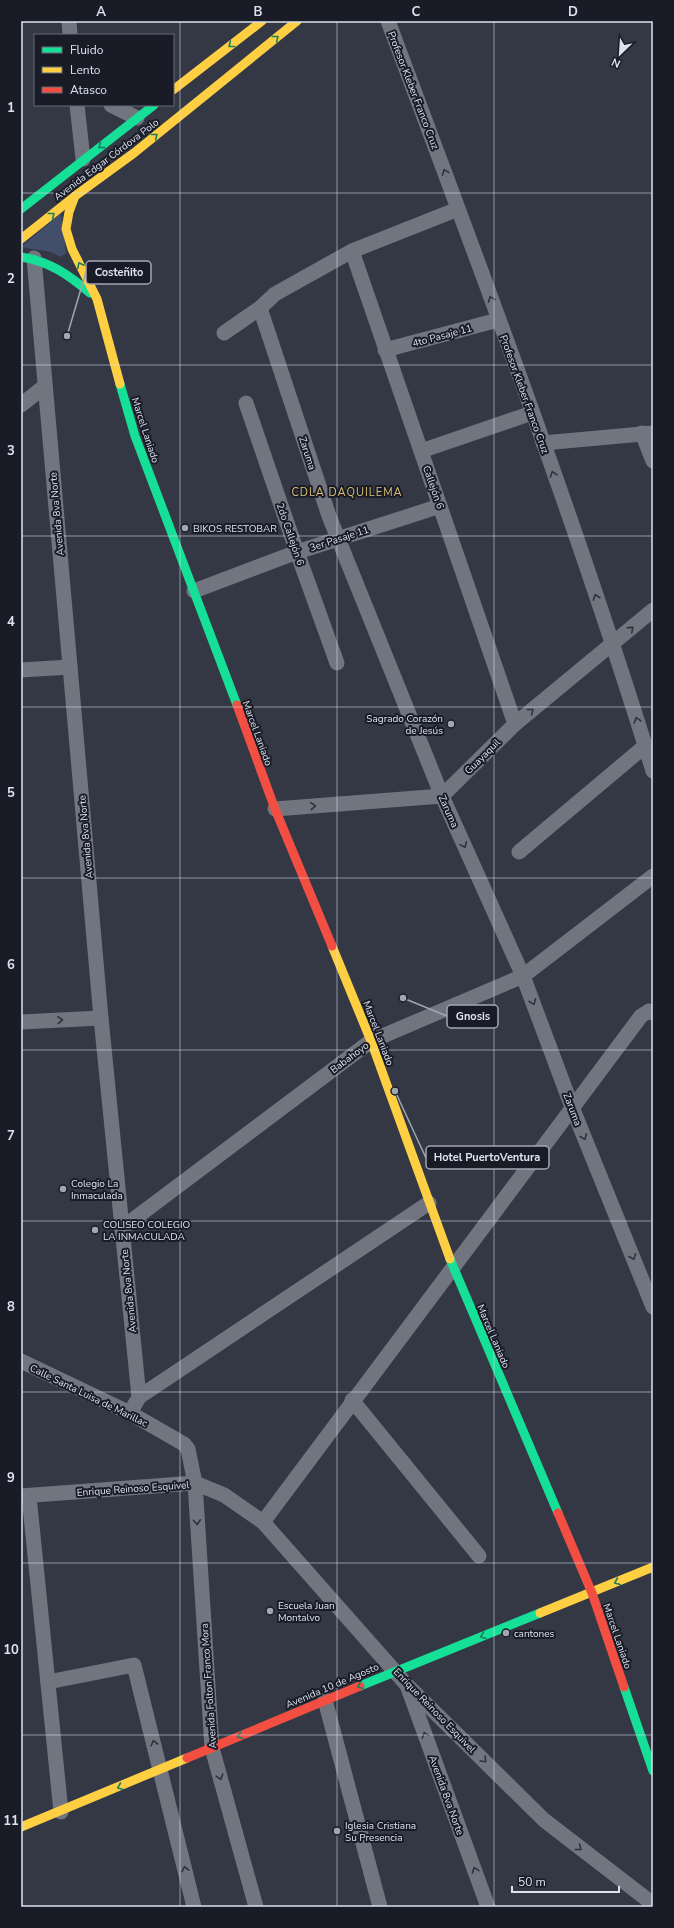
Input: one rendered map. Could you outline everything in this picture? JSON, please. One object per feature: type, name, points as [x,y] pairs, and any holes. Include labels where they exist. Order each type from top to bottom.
[{"type":"street","points":[[69,21],[70,34]]},
{"type":"street","points":[[174,89],[262,21]]},
{"type":"street","name":"Avenida Edgar Córdova Polo","points":[[21,239],[75,196],[134,153],[297,21]]},
{"type":"street","name":"Profesor Kleber Franco Cruz","points":[[388,21],[543,443],[653,771]]},
{"type":"street","points":[[77,106],[83,159]]},
{"type":"street","points":[[113,106],[137,118]]},
{"type":"street","name":"Avenida Edgar Córdova Polo","points":[[21,209],[153,106]]},
{"type":"street","name":"Marcel Laniado","points":[[75,196],[69,212],[66,229],[72,249],[97,299],[134,436],[194,591],[274,809],[371,1041],[452,1267],[592,1593],[653,1771]]},
{"type":"street","points":[[224,333],[260,308],[274,294],[352,251],[458,209]]},
{"type":"street","name":"Callejón 6","points":[[352,251],[515,724]]},
{"type":"street","points":[[27,258],[54,265],[65,272],[97,299]]},
{"type":"street","name":"Avenida 8va Norte","points":[[27,258],[45,386],[101,1018],[138,1397]]},
{"type":"street","name":"Zaruma","points":[[260,308],[329,516],[442,796],[523,976],[572,1107],[653,1308]]},
{"type":"street","name":"4to Pasaje 11","points":[[385,350],[498,320]]},
{"type":"street","points":[[21,404],[45,386]]},
{"type":"street","name":"2do Callejón 6","points":[[246,403],[337,663]]},
{"type":"street","points":[[421,451],[532,413]]},
{"type":"street","points":[[543,443],[648,433],[653,461]]},
{"type":"street","name":"3er Pasaje 11","points":[[194,591],[297,552],[440,506]]},
{"type":"street","name":"Guayaquil","points":[[442,796],[515,724],[653,610]]},
{"type":"street","points":[[21,670],[70,667]]},
{"type":"street","points":[[519,852],[645,746]]},
{"type":"street","points":[[274,809],[442,796]]},
{"type":"street","name":"Babahoyo","points":[[122,1228],[371,1041],[523,976],[653,876]]},
{"type":"street","points":[[263,1522],[352,1400],[641,1016],[649,1011],[653,1012]]},
{"type":"street","points":[[21,1022],[101,1018]]},
{"type":"street","points":[[130,1413],[138,1397],[429,1203]]},
{"type":"street","name":"Calle Santa Luisa de Marillac","points":[[21,1361],[130,1413],[184,1444],[188,1449],[195,1483]]},
{"type":"street","points":[[352,1400],[479,1556]]},
{"type":"street","name":"Enrique Reinoso Esquivel","points":[[25,1496],[195,1483],[224,1495],[263,1522],[396,1670],[406,1684],[544,1820],[653,1904]]},
{"type":"street","name":"Avenida Folton Franco Mora","points":[[195,1483],[212,1748],[256,1907]]},
{"type":"street","points":[[25,1496],[28,1548],[48,1682],[61,1812]]},
{"type":"street","name":"Avenida 10 de Agosto","points":[[21,1827],[61,1812],[396,1670],[592,1593],[653,1567]]},
{"type":"street","points":[[48,1682],[134,1665],[194,1907]]},
{"type":"street","name":"Avenida 8va Norte","points":[[406,1684],[488,1907]]},
{"type":"street","points":[[325,1700],[380,1907]]},
{"type":"shaded area","points":[[61,213],[66,253],[61,257],[51,252],[21,247]]},
{"type":"traffic: fast","points":[[21,209],[153,106]]},
{"type":"traffic: fast","points":[[21,257],[50,265],[74,280],[90,293]]},
{"type":"traffic: fast","points":[[120,384],[135,436],[237,705]]},
{"type":"traffic: fast","points":[[450,1259],[558,1513]]},
{"type":"traffic: fast","points":[[360,1686],[540,1613]]},
{"type":"traffic: fast","points":[[624,1687],[653,1771]]},
{"type":"traffic: slow","points":[[174,89],[262,21]]},
{"type":"traffic: slow","points":[[21,239],[75,196],[134,153],[297,21]]},
{"type":"traffic: slow","points":[[75,196],[69,212],[66,229],[72,249],[97,299],[120,384]]},
{"type":"traffic: slow","points":[[332,946],[371,1041],[450,1259]]},
{"type":"traffic: slow","points":[[540,1613],[653,1567]]},
{"type":"traffic: slow","points":[[21,1827],[187,1758]]},
{"type":"traffic: jam","points":[[237,705],[275,809],[332,946]]},
{"type":"traffic: jam","points":[[558,1513],[592,1593],[624,1687]]},
{"type":"traffic: jam","points":[[187,1758],[360,1686]]},
{"type":"place","name":"Costeñito","points":[[67,336]]},
{"type":"place","name":"BIKOS RESTOBAR","points":[[185,528]]},
{"type":"place","name":"Sagrado Corazón de Jesús","points":[[451,724]]},
{"type":"place","name":"Gnosis","points":[[403,998]]},
{"type":"place","name":"Hotel PuertoVentura","points":[[395,1091]]},
{"type":"place","name":"Colegio La Inmaculada","points":[[63,1189]]},
{"type":"place","name":"COLISEO COLEGIO LA INMACULADA","points":[[95,1230]]},
{"type":"place","name":"Escuela Juan Montalvo","points":[[270,1611]]},
{"type":"place","name":"cantones","points":[[506,1633]]},
{"type":"place","name":"Iglesia Cristiana Su Presencia","points":[[337,1831]]},
{"type":"district","name":"CDLA DAQUILEMA","points":[[347,492]]}]
